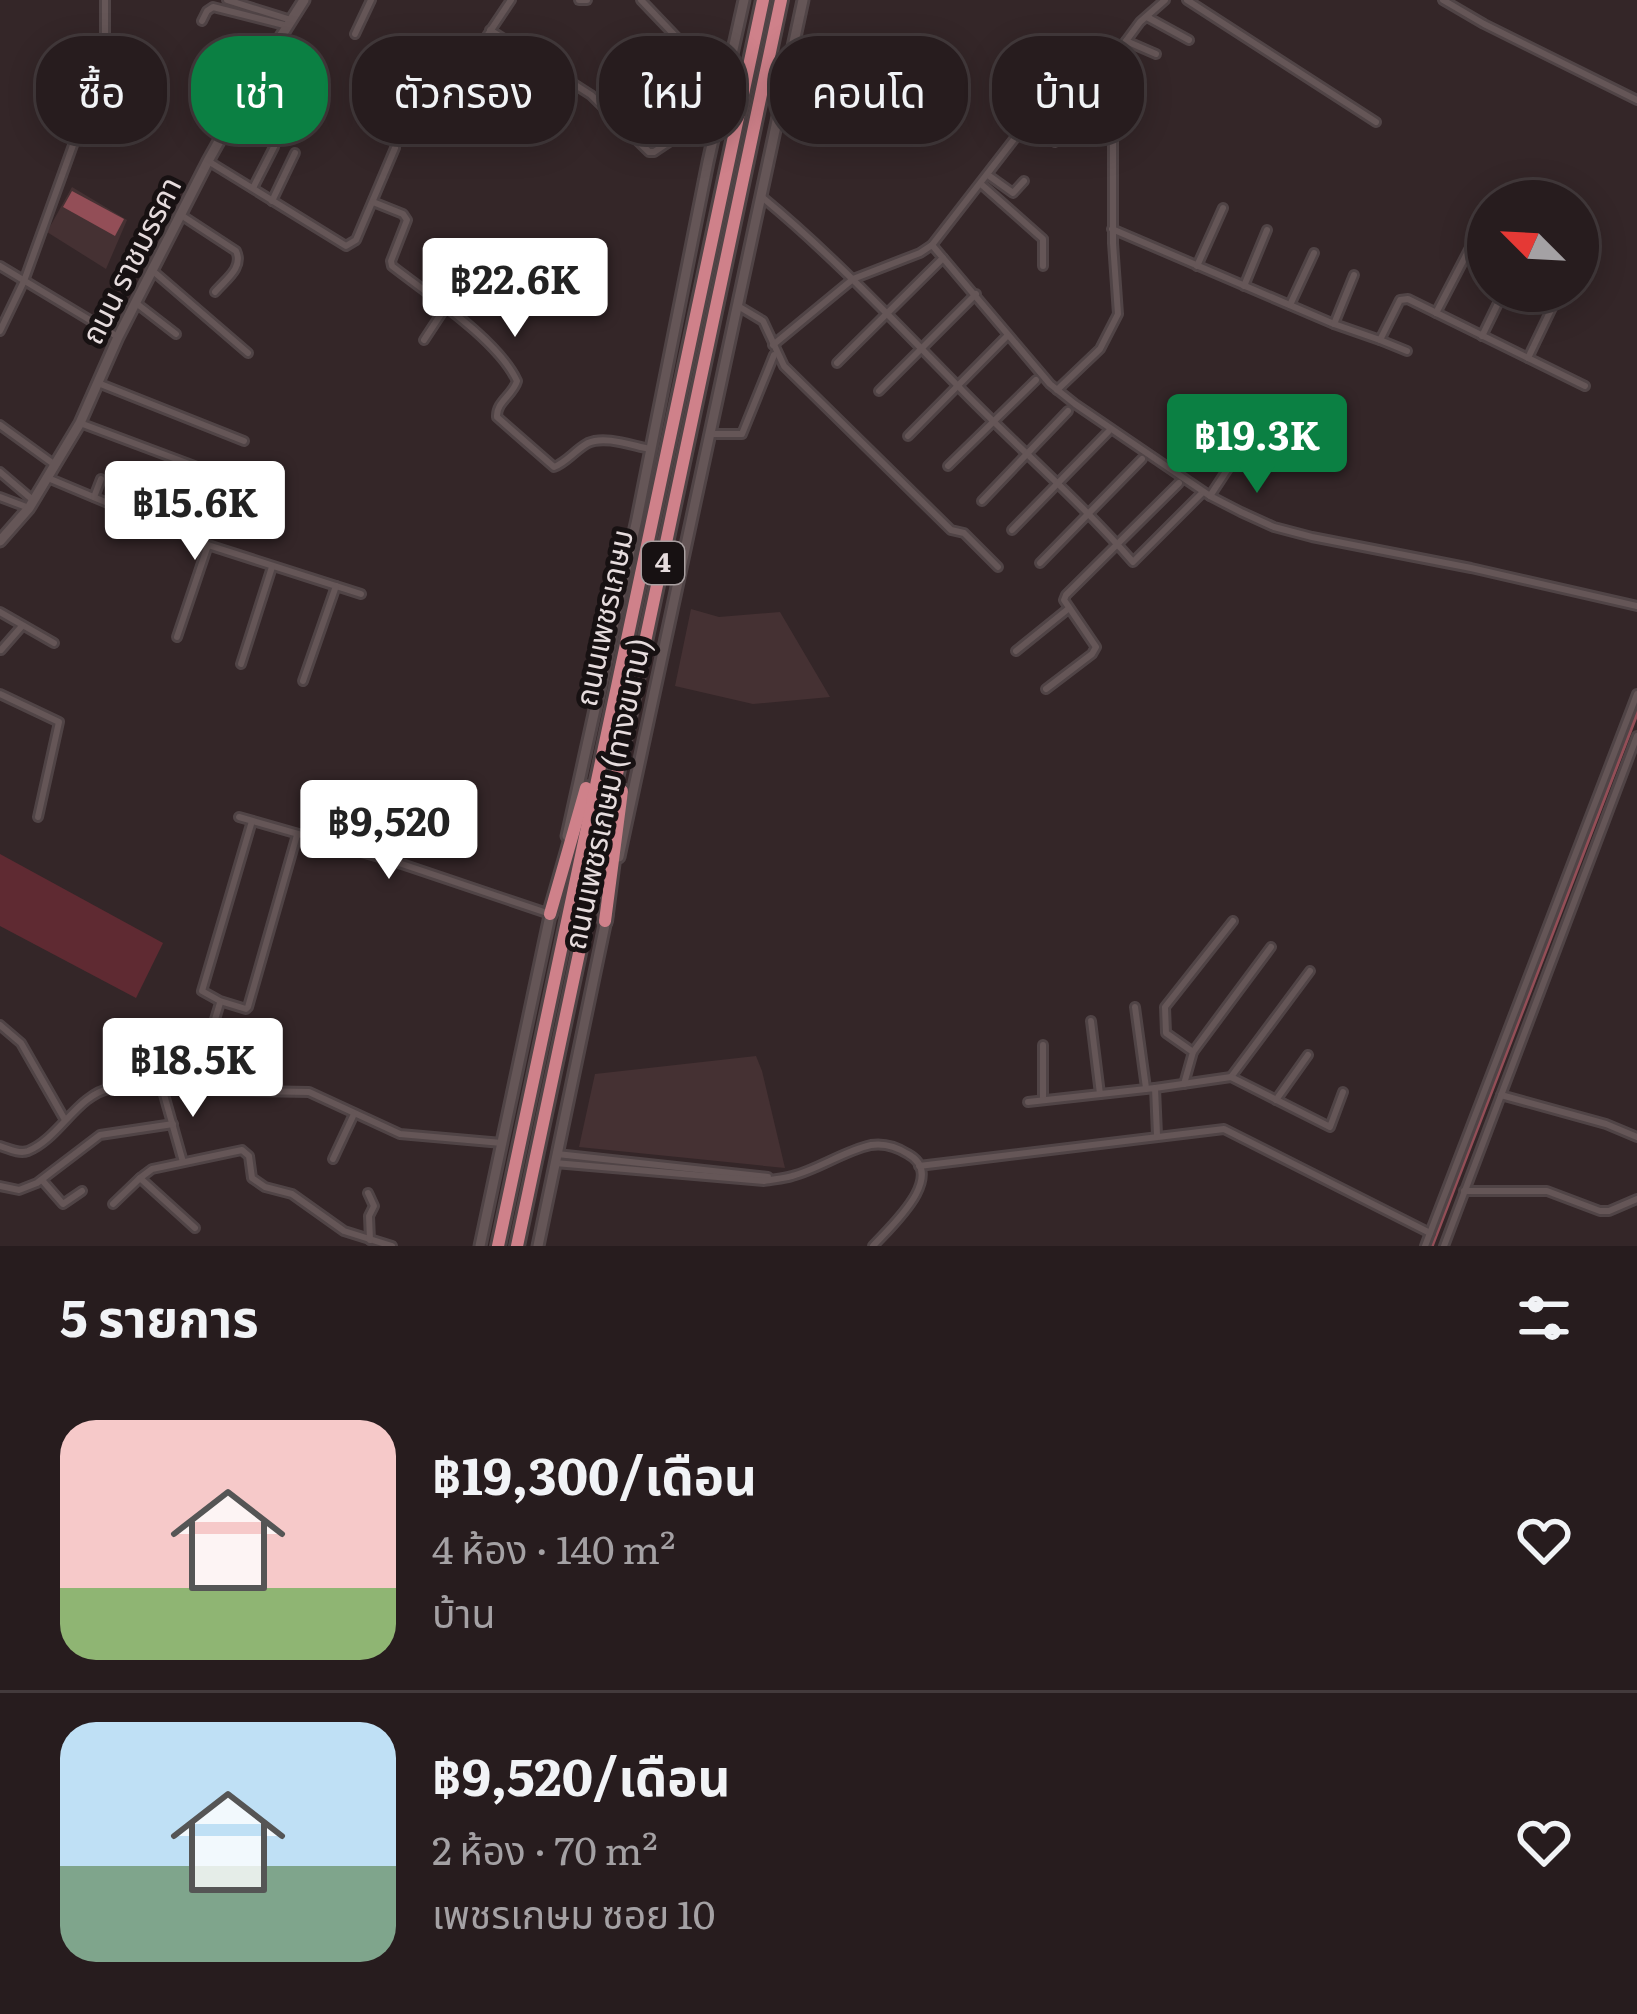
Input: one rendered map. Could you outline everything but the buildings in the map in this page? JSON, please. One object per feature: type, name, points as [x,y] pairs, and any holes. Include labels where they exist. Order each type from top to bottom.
[{"type":"highway","name":"ถนนเพชรเกษม","points":[[498,1246],[763,0]]},
{"type":"highway","name":"ถนนเพชรเกษม","points":[[774,36],[781,0]]},
{"type":"highway","points":[[780,36],[790,0]]},
{"type":"highway","name":"ถนนเพชรเกษม","points":[[517,1246],[770,54]]},
{"type":"highway","points":[[550,914],[611,703]]},
{"type":"highway","points":[[605,921],[633,707]]},
{"type":"main road","name":"ถนน ราชมรรคา","points":[[0,541],[31,504],[80,423],[118,337],[208,161],[304,0]]},
{"type":"main road","name":"ถนนเพชรเกษม (ทางขนาน)","points":[[736,36],[744,0]]},
{"type":"main road","name":"ถนนเพชรเกษม (ทางขนาน)","points":[[538,1246],[802,0]]},
{"type":"main road","name":"ถนนเพชรเกษม (ทางขนาน)","points":[[480,1246],[713,144]]},
{"type":"street","points":[[0,332],[24,281],[105,48],[104,0]]},
{"type":"street","points":[[227,0],[290,23]]},
{"type":"street","points":[[355,34],[371,0]]},
{"type":"street","points":[[486,36],[511,0]]},
{"type":"street","points":[[641,0],[675,36]]},
{"type":"street","points":[[1130,36],[1165,0]]},
{"type":"street","points":[[1187,0],[1376,122]]},
{"type":"street","points":[[1443,0],[1637,100]]},
{"type":"street","points":[[202,21],[213,8],[290,23]]},
{"type":"street","points":[[1147,16],[1189,40]]},
{"type":"street","points":[[490,30],[599,103]]},
{"type":"street","points":[[1144,49],[1156,54]]},
{"type":"street","points":[[711,434],[742,434],[774,348],[853,279],[932,245],[1013,144]]},
{"type":"street","points":[[1057,390],[1100,349],[1118,314],[1113,144]]},
{"type":"street","points":[[253,188],[274,147]]},
{"type":"street","points":[[208,161],[346,247],[356,240],[395,148]]},
{"type":"street","points":[[272,201],[295,153]]},
{"type":"street","points":[[988,175],[1013,194],[1024,181]]},
{"type":"street","points":[[981,184],[1043,239],[1043,266]]},
{"type":"street","points":[[762,197],[853,279],[1135,562],[1207,494],[1231,464]]},
{"type":"street","points":[[373,202],[407,220],[392,266],[491,344],[509,365],[518,381],[497,408],[496,417],[554,467],[597,440],[650,449]]},
{"type":"street","points":[[1197,266],[1223,208]]},
{"type":"street","points":[[181,215],[240,258],[214,292]]},
{"type":"street","points":[[1112,230],[1407,351]]},
{"type":"street","points":[[1244,286],[1267,230]]},
{"type":"street","points":[[932,245],[1057,390],[1207,494],[1293,532],[1637,605]]},
{"type":"street","points":[[1289,305],[1314,253]]},
{"type":"street","points":[[1436,313],[1467,254]]},
{"type":"street","points":[[837,363],[943,258]]},
{"type":"street","points":[[0,266],[118,337]]},
{"type":"street","points":[[152,271],[248,353]]},
{"type":"street","points":[[1334,324],[1354,275]]},
{"type":"street","points":[[879,392],[976,294]]},
{"type":"street","points":[[1380,340],[1400,300],[1408,299],[1585,386]]},
{"type":"street","points":[[136,302],[176,334]]},
{"type":"street","points":[[738,306],[763,321],[784,365],[951,530],[964,532],[998,567]]},
{"type":"street","points":[[424,340],[445,308]]},
{"type":"street","points":[[1482,335],[1494,312]]},
{"type":"street","points":[[1528,358],[1550,312]]},
{"type":"street","points":[[908,436],[1008,335]]},
{"type":"street","points":[[948,466],[1036,380]]},
{"type":"street","points":[[98,383],[244,441]]},
{"type":"street","points":[[982,500],[1068,411]]},
{"type":"street","points":[[80,423],[232,480]]},
{"type":"street","points":[[0,425],[55,465]]},
{"type":"street","points":[[1012,530],[1108,432]]},
{"type":"street","points":[[1040,563],[1142,460]]},
{"type":"street","points":[[0,472],[31,504]]},
{"type":"street","points":[[48,478],[208,545],[361,593]]},
{"type":"street","points":[[94,497],[101,479]]},
{"type":"street","points":[[1046,689],[1096,646],[1068,609],[1066,595],[1179,483]]},
{"type":"street","points":[[140,517],[152,490]]},
{"type":"street","points":[[0,496],[31,504]]},
{"type":"street","points":[[177,638],[208,545]]},
{"type":"street","points":[[241,664],[272,567]]},
{"type":"street","points":[[303,681],[336,586]]},
{"type":"street","points":[[1016,651],[1068,609]]},
{"type":"street","points":[[0,612],[54,643]]},
{"type":"street","points":[[1,650],[22,626]]},
{"type":"street","points":[[0,694],[59,722],[38,817]]},
{"type":"street","points":[[1444,1246],[1455,1196],[1637,694]]},
{"type":"street","points":[[1425,1246],[1455,1196],[1501,1095],[1526,1004],[1637,736]]},
{"type":"street","points":[[238,817],[393,861],[550,914]]},
{"type":"street","points":[[252,821],[202,991],[220,1001],[248,1006],[297,835]]},
{"type":"street","points":[[1193,1052],[1166,1033],[1165,1007],[1233,921]]},
{"type":"street","points":[[1184,1084],[1193,1052],[1271,947]]},
{"type":"street","points":[[1231,1077],[1310,970]]},
{"type":"street","points":[[193,1091],[220,1001]]},
{"type":"street","points":[[1135,1007],[1157,1135]]},
{"type":"street","points":[[1091,1021],[1100,1094]]},
{"type":"street","points":[[0,1025],[21,1043],[65,1120]]},
{"type":"street","points":[[1042,1045],[1043,1100]]},
{"type":"street","points":[[1276,1100],[1308,1055]]},
{"type":"street","points":[[1028,1102],[1231,1077],[1330,1127],[1343,1092]]},
{"type":"street","points":[[0,1146],[27,1151],[104,1089],[310,1092],[400,1134],[502,1144]]},
{"type":"street","points":[[163,1091],[183,1162]]},
{"type":"street","points":[[1501,1095],[1637,1136]]},
{"type":"street","points":[[333,1160],[355,1112]]},
{"type":"street","points":[[0,1186],[19,1190],[42,1180],[100,1135],[172,1124]]},
{"type":"street","points":[[920,1166],[1224,1129],[1430,1233]]},
{"type":"street","points":[[556,1159],[778,1178],[878,1144],[907,1153],[920,1166],[921,1179],[912,1202],[874,1246]]},
{"type":"street","points":[[113,1204],[152,1169],[242,1150],[249,1156],[255,1181],[292,1195],[333,1225],[392,1246]]},
{"type":"street","points":[[140,1178],[195,1228]]},
{"type":"street","points":[[42,1180],[62,1204],[82,1191]]},
{"type":"street","points":[[1455,1196],[1547,1191],[1600,1211],[1637,1199]]},
{"type":"street","points":[[368,1193],[374,1206],[369,1216],[370,1240]]},
{"type":"shaded area","points":[[72,187],[127,220],[106,269],[47,232]]},
{"type":"shaded area","points":[[72,191],[124,219],[115,236],[63,207]]},
{"type":"shaded area","points":[[691,609],[719,617],[780,612],[830,697],[753,704],[675,686]]},
{"type":"shaded area","points":[[0,854],[163,943],[136,998],[0,926]]},
{"type":"shaded area","points":[[756,1056],[785,1168],[579,1147],[595,1074]]},
{"type":"waterway","points":[[1429,1246],[1637,706]]}]
